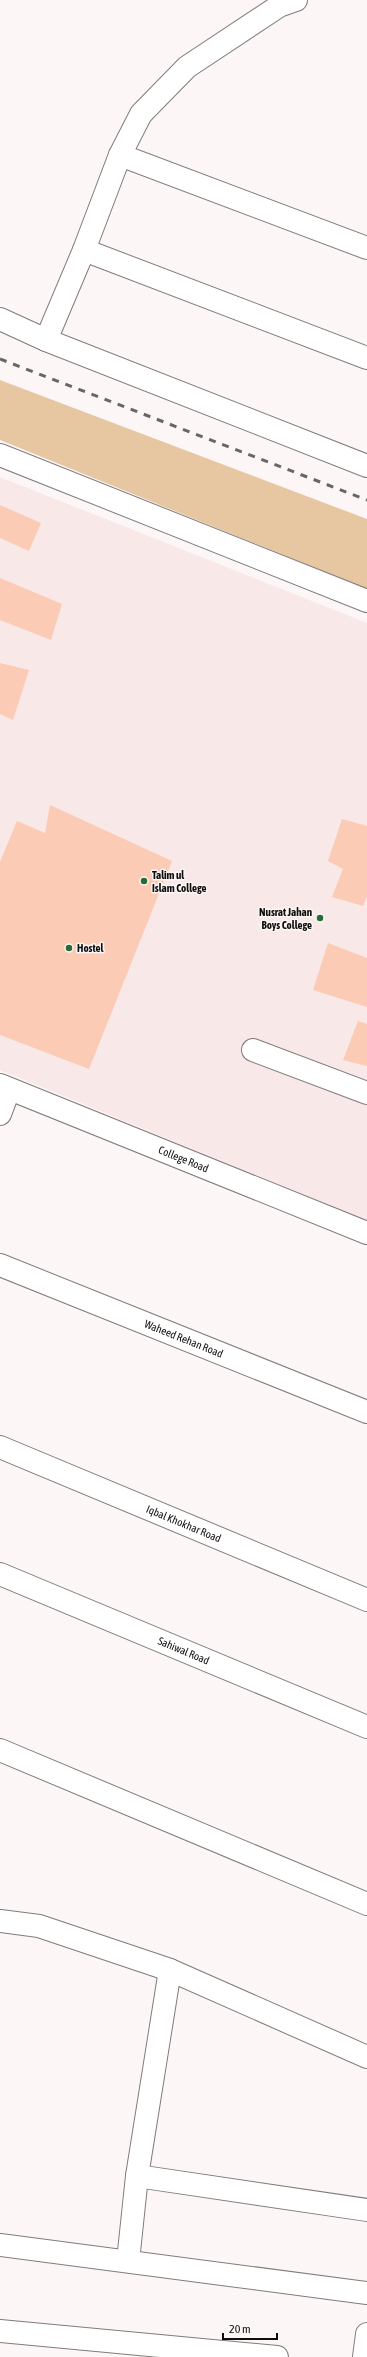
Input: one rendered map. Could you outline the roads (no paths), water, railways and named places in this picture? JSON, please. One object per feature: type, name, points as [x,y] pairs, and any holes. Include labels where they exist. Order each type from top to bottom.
[{"type":"street","points":[[46,340],[84,250],[120,155],[141,114],[187,66],[279,6],[296,0]]},
{"type":"street","points":[[120,155],[367,248]]},
{"type":"street","points":[[84,250],[367,358]]},
{"type":"street","points":[[0,319],[46,340],[367,466]]},
{"type":"street","points":[[0,455],[367,601]]},
{"type":"street","points":[[253,1050],[367,1093]]},
{"type":"street","points":[[0,1114],[5,1087]]},
{"type":"street","name":"College Road","points":[[5,1087],[367,1233]]},
{"type":"street","name":"Waheed Rehan Road","points":[[0,1265],[367,1412]]},
{"type":"street","name":"Iqbal Khokhar Road","points":[[0,1447],[367,1600]]},
{"type":"street","name":"Sahiwal Road","points":[[0,1574],[367,1727]]},
{"type":"street","points":[[0,1750],[367,1904]]},
{"type":"street","points":[[0,1921],[39,1926],[170,1970],[367,2057]]},
{"type":"street","points":[[128,2261],[136,2176],[170,1970]]},
{"type":"street","points":[[136,2176],[367,2210]]},
{"type":"street","points":[[0,2245],[367,2293]]},
{"type":"street","points":[[0,2331],[277,2357]]},
{"type":"street","points":[[364,2357],[367,2334]]},
{"type":"railway","points":[[0,359],[367,500]]},
{"type":"place","name":"Talim ul Islam College","points":[[144,881]]},
{"type":"place","name":"Nusrat Jahan Boys College","points":[[320,918]]},
{"type":"place","name":"Hostel","points":[[69,948]]}]
